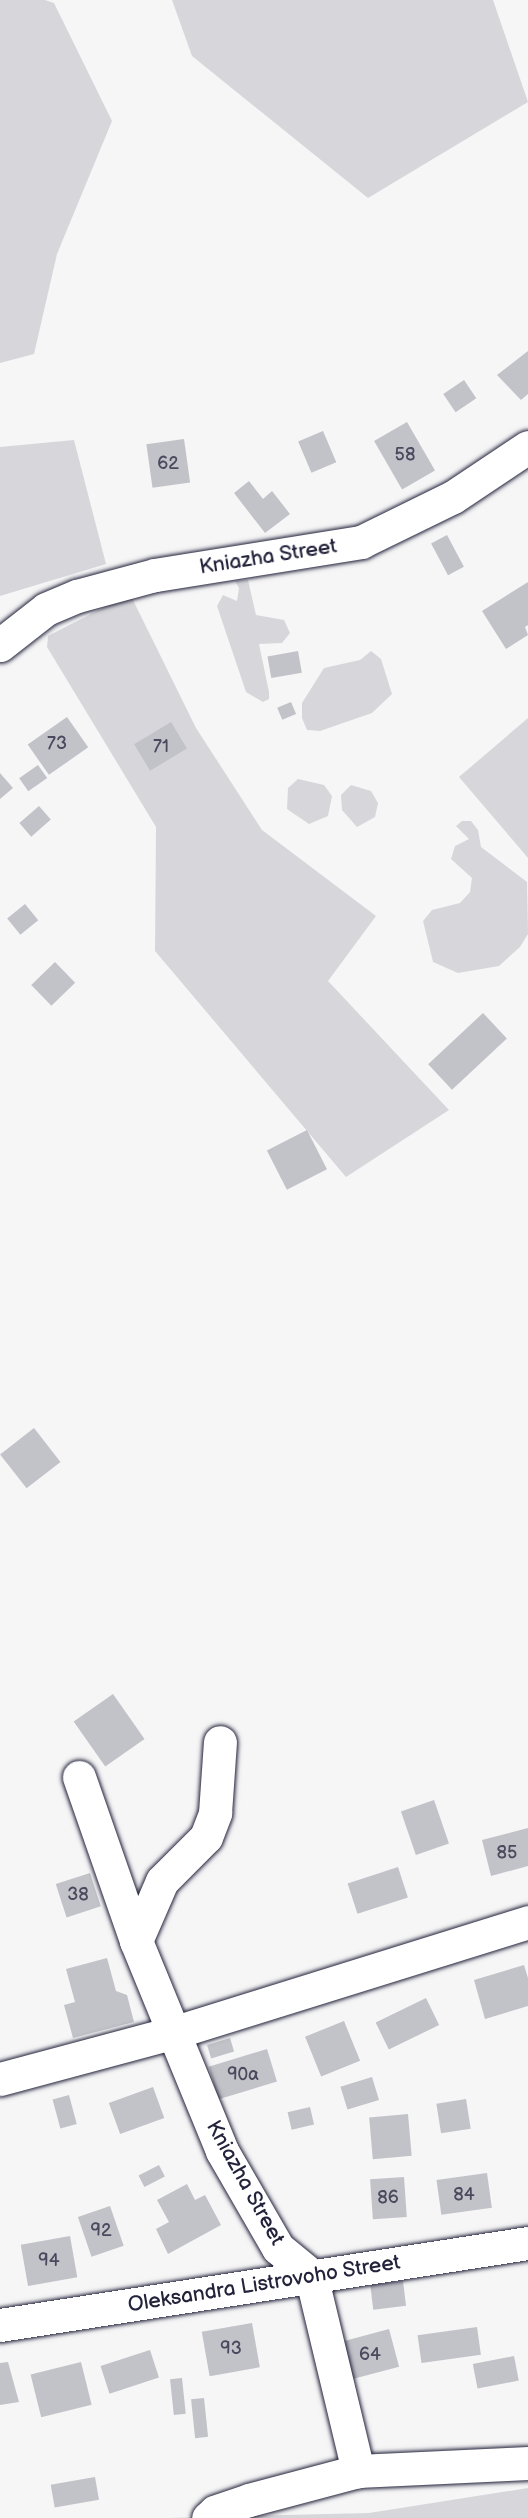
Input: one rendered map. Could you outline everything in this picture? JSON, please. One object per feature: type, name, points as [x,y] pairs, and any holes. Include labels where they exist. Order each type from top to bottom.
[{"type":"street","name":"Kniazha Street","points":[[0,645],[46,609],[77,596],[155,574],[361,542],[453,497],[528,447]]},
{"type":"street","points":[[0,618],[46,609]]},
{"type":"street","points":[[136,1941],[162,1881],[206,1837],[215,1813],[220,1742]]},
{"type":"street","name":"Kniazha Street","points":[[79,1777],[136,1941],[222,2151],[278,2248],[311,2275]]},
{"type":"street","points":[[0,2079],[172,2033],[528,1922]]},
{"type":"street","name":"Oleksandra Listrovoho Street","points":[[0,2325],[98,2312],[311,2275],[528,2243]]},
{"type":"street","points":[[311,2275],[358,2471]]},
{"type":"street","points":[[208,2518],[215,2512],[249,2499],[358,2471],[528,2463]]},
{"type":"shaded area","points":[[0,0],[45,0],[54,3],[112,121],[57,254],[34,354],[0,363]]},
{"type":"shaded area","points":[[172,0],[493,0],[528,102],[368,198],[192,56]]},
{"type":"shaded area","points":[[74,440],[106,564],[0,596],[0,447]]},
{"type":"shaded area","points":[[248,580],[256,615],[284,620],[290,633],[282,643],[259,644],[269,692],[269,699],[263,702],[246,692],[217,606],[223,595],[237,601],[239,588],[235,581]]},
{"type":"shaded area","points":[[130,594],[196,728],[262,830],[376,916],[328,981],[449,1110],[346,1177],[155,951],[156,827],[47,647],[48,636]]},
{"type":"shaded area","points":[[371,651],[381,659],[392,694],[372,713],[320,731],[307,730],[302,718],[302,703],[324,668],[360,660]]},
{"type":"shaded area","points":[[528,718],[528,858],[459,777]]},
{"type":"shaded area","points":[[298,779],[324,785],[332,796],[328,816],[309,824],[287,809],[288,788]]},
{"type":"shaded area","points":[[351,785],[371,791],[378,803],[375,817],[357,827],[342,810],[341,795]]},
{"type":"shaded area","points":[[462,821],[471,821],[478,830],[481,847],[527,882],[528,934],[520,947],[499,966],[458,973],[433,962],[423,921],[432,910],[460,903],[470,892],[472,878],[451,859],[455,846],[469,839],[456,826]]},
{"type":"shaded area","points":[[528,2488],[528,2518],[168,2518],[369,2513]]},
{"type":"building","points":[[528,351],[528,394],[521,400],[497,375]]},
{"type":"building","points":[[464,380],[476,398],[456,412],[443,394]]},
{"type":"building","points":[[407,422],[435,470],[402,489],[374,441]]},
{"type":"building","points":[[323,431],[336,462],[311,473],[298,442]]},
{"type":"building","points":[[184,439],[190,483],[152,488],[146,444]]},
{"type":"building","points":[[249,481],[263,499],[272,491],[290,514],[265,533],[234,493]]},
{"type":"building","points":[[447,535],[464,567],[448,575],[431,543]]},
{"type":"building","points":[[528,582],[528,625],[525,627],[528,635],[506,649],[482,611]]},
{"type":"building","points":[[298,651],[302,673],[271,678],[267,656]]},
{"type":"building","points":[[291,702],[296,714],[282,720],[277,708]]},
{"type":"building","points":[[67,717],[88,747],[49,775],[28,745]]},
{"type":"building","points":[[171,722],[187,749],[150,771],[134,744]]},
{"type":"building","points":[[38,765],[47,778],[28,791],[19,778]]},
{"type":"building","points":[[0,773],[13,788],[0,799]]},
{"type":"building","points":[[39,806],[51,820],[31,837],[19,823]]},
{"type":"building","points":[[25,904],[38,920],[20,935],[7,918]]},
{"type":"building","points":[[55,962],[75,983],[51,1006],[31,985]]},
{"type":"building","points":[[483,1013],[507,1039],[452,1090],[428,1064]]},
{"type":"building","points":[[307,1130],[327,1169],[287,1190],[267,1150]]},
{"type":"building","points":[[34,1428],[60,1462],[27,1488],[0,1454]]},
{"type":"building","points":[[113,1694],[145,1739],[105,1767],[74,1722]]},
{"type":"building","points":[[434,1800],[449,1843],[416,1855],[401,1811]]},
{"type":"building","points":[[528,1828],[528,1866],[491,1876],[482,1840]]},
{"type":"building","points":[[398,1867],[408,1897],[357,1914],[348,1883]]},
{"type":"building","points":[[90,1873],[101,1906],[67,1917],[56,1884]]},
{"type":"building","points":[[107,1958],[116,1991],[127,1995],[134,2022],[73,2038],[64,2005],[75,2002],[66,1969]]},
{"type":"building","points":[[524,1965],[528,1978],[528,2006],[485,2019],[474,1980]]},
{"type":"building","points":[[426,1998],[439,2025],[389,2050],[376,2023]]},
{"type":"building","points":[[344,2021],[360,2061],[321,2077],[305,2037]]},
{"type":"building","points":[[230,2038],[234,2051],[211,2058],[207,2045]]},
{"type":"building","points":[[267,2049],[277,2082],[219,2099],[209,2067]]},
{"type":"building","points":[[372,2077],[379,2100],[347,2110],[340,2087]]},
{"type":"building","points":[[153,2087],[164,2118],[120,2134],[109,2103]]},
{"type":"building","points":[[69,2095],[77,2124],[60,2128],[53,2099]]},
{"type":"building","points":[[466,2099],[471,2129],[441,2133],[436,2104]]},
{"type":"building","points":[[310,2107],[314,2125],[292,2130],[288,2112]]},
{"type":"building","points":[[408,2114],[412,2156],[373,2159],[369,2117]]},
{"type":"building","points":[[159,2165],[165,2177],[144,2187],[139,2175]]},
{"type":"building","points":[[487,2173],[492,2208],[441,2215],[436,2180]]},
{"type":"building","points":[[404,2177],[407,2217],[373,2219],[370,2179]]},
{"type":"building","points":[[187,2184],[195,2200],[205,2195],[221,2225],[168,2254],[156,2229],[169,2222],[157,2200]]},
{"type":"building","points":[[110,2206],[124,2246],[92,2257],[78,2217]]},
{"type":"building","points":[[70,2236],[77,2277],[28,2286],[21,2245]]},
{"type":"building","points":[[403,2281],[406,2306],[373,2310],[370,2285]]},
{"type":"building","points":[[252,2323],[260,2367],[210,2376],[202,2332]]},
{"type":"building","points":[[477,2327],[481,2355],[421,2363],[418,2335]]},
{"type":"building","points":[[389,2329],[399,2367],[352,2379],[342,2342]]},
{"type":"building","points":[[150,2350],[159,2378],[110,2394],[101,2366]]},
{"type":"building","points":[[514,2356],[519,2381],[478,2389],[473,2364]]},
{"type":"building","points":[[8,2362],[19,2402],[0,2405],[0,2363]]},
{"type":"building","points":[[81,2362],[92,2405],[41,2417],[31,2375]]},
{"type":"building","points":[[182,2378],[186,2414],[174,2415],[170,2379]]},
{"type":"building","points":[[204,2398],[208,2437],[195,2438],[191,2399]]},
{"type":"building","points":[[95,2477],[99,2500],[55,2507],[51,2485]]}]
